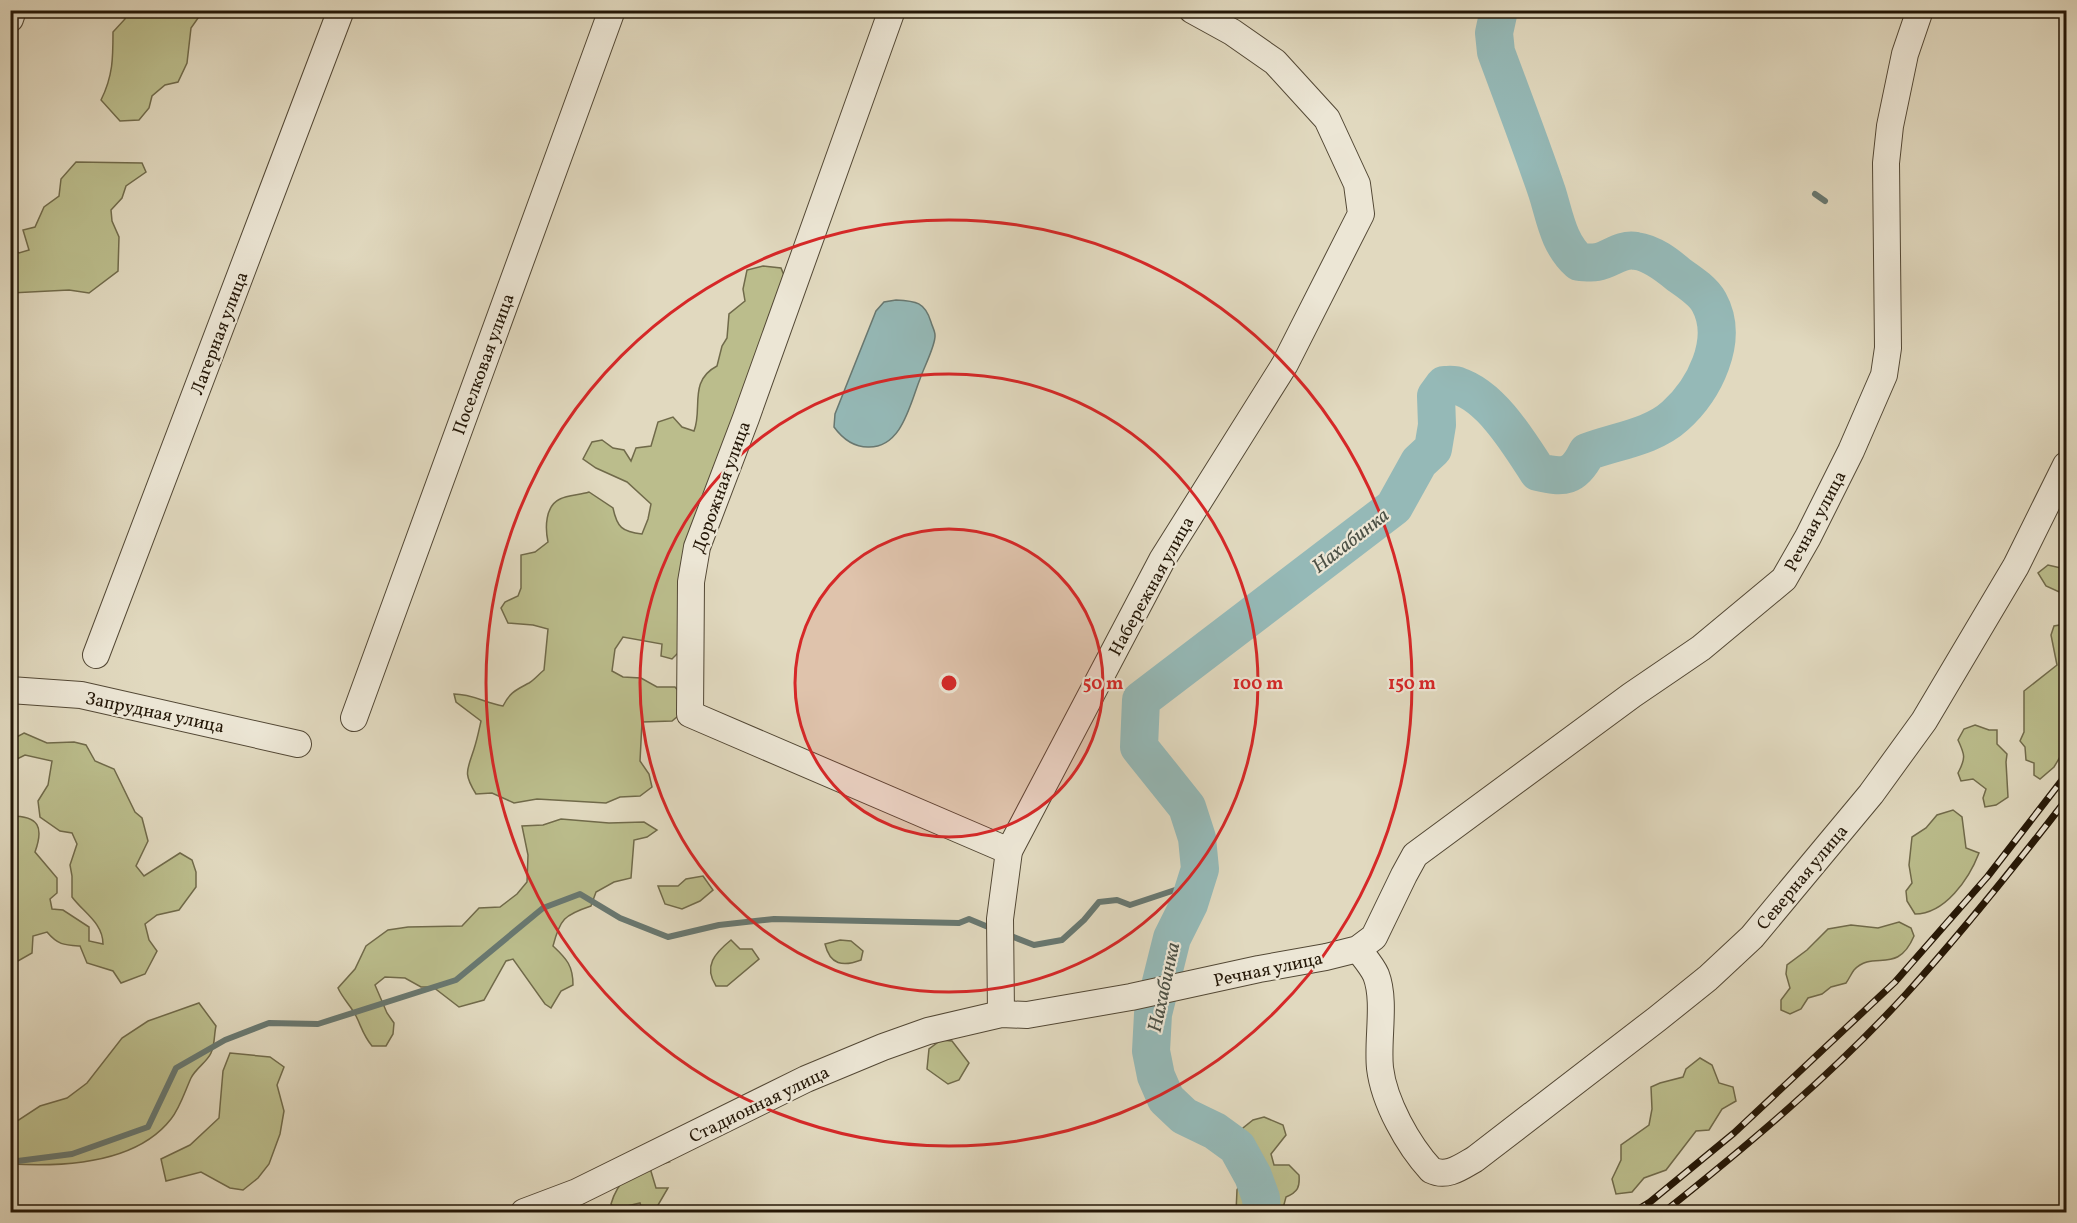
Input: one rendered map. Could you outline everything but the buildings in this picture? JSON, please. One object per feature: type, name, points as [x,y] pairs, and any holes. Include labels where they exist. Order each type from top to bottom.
[{"type":"street","points":[[10,19],[13,10]]},
{"type":"street","name":"Лагерная улица","points":[[96,655],[341,10]]},
{"type":"street","name":"Поселковая улица","points":[[354,718],[612,10]]},
{"type":"street","name":"Дорожная улица","points":[[892,10],[746,418],[697,547],[691,582],[690,714],[1008,851]]},
{"type":"street","name":"Набережная улица","points":[[1001,1014],[1000,919],[1008,851],[1162,560],[1285,364],[1360,214],[1357,183],[1327,118],[1275,62],[1232,32],[1192,10]]},
{"type":"street","name":"Речная улица","points":[[1131,998],[1358,949],[1374,937],[1415,855],[1632,695],[1701,648],[1784,579],[1851,451],[1884,375],[1888,337],[1886,163],[1890,126],[1905,54],[1920,10]]},
{"type":"street","name":"Северная улица","points":[[1358,949],[1376,976],[1379,995],[1378,1044],[1381,1071],[1401,1129],[1425,1164],[1437,1173],[1447,1173],[1475,1159],[1657,1019],[1708,978],[1752,937],[1871,794],[1924,721],[2016,566],[2067,465]]},
{"type":"street","name":"Запрудная улица","points":[[10,690],[81,695],[298,744]]},
{"type":"street","name":"Стадионная улица","points":[[524,1212],[577,1192],[806,1079],[928,1031],[1001,1014],[1027,1015],[1131,998]]},
{"type":"green space","points":[[127,11],[203,11],[191,28],[187,63],[178,82],[165,85],[152,96],[149,108],[139,120],[120,121],[101,100],[112,67],[113,32],[125,19]]},
{"type":"green space","points":[[76,162],[142,163],[146,172],[126,186],[122,198],[111,210],[112,221],[119,237],[118,271],[89,293],[69,290],[11,293],[11,246],[19,253],[29,250],[23,230],[35,227],[44,207],[59,196],[61,179]]},
{"type":"green space","points":[[763,266],[781,268],[786,280],[724,457],[713,468],[714,478],[685,646],[672,659],[661,656],[662,644],[623,637],[615,649],[612,671],[623,677],[641,678],[657,687],[675,687],[682,695],[683,712],[672,721],[642,722],[640,761],[649,774],[652,787],[640,796],[620,797],[606,803],[537,799],[514,803],[492,793],[476,794],[467,772],[481,721],[456,702],[454,694],[467,695],[503,706],[508,697],[531,682],[544,670],[548,629],[508,623],[501,608],[505,602],[518,596],[521,588],[521,555],[535,552],[548,542],[547,518],[555,502],[589,492],[613,508],[616,520],[625,530],[642,534],[651,504],[627,482],[596,468],[583,459],[592,442],[602,440],[613,448],[624,450],[631,461],[636,448],[651,446],[658,422],[673,417],[682,427],[694,431],[699,387],[708,372],[717,366],[722,346],[727,338],[729,314],[745,301],[743,289],[747,270]]},
{"type":"green space","points":[[2066,553],[2066,595],[2046,586],[2038,573],[2048,565],[2061,568],[2063,555]]},
{"type":"green space","points":[[2066,624],[2066,747],[2054,767],[2040,779],[2034,775],[2034,763],[2026,760],[2025,747],[2020,741],[2024,732],[2024,691],[2057,665],[2051,635],[2054,626]]},
{"type":"green space","points":[[1975,725],[1997,730],[1997,744],[2007,754],[2008,797],[1996,805],[1985,807],[1983,798],[1986,789],[1973,779],[1961,781],[1958,773],[1964,756],[1958,740],[1964,729]]},
{"type":"green space","points":[[24,733],[47,743],[74,742],[86,745],[95,761],[114,769],[135,812],[142,818],[148,841],[136,866],[144,876],[180,853],[192,860],[196,872],[196,887],[179,910],[157,915],[145,924],[149,940],[157,951],[145,974],[121,983],[113,971],[87,963],[80,946],[62,943],[47,932],[33,936],[32,953],[11,965],[11,816],[28,818],[37,825],[39,836],[35,852],[57,878],[57,893],[50,899],[52,909],[63,910],[89,927],[89,941],[103,944],[100,930],[72,897],[70,865],[77,844],[72,833],[60,831],[40,817],[38,801],[48,785],[52,761],[25,755],[11,762],[11,740]]},
{"type":"green space","points":[[1953,810],[1962,817],[1966,848],[1979,853],[1969,874],[1946,902],[1926,912],[1915,914],[1907,901],[1906,891],[1912,883],[1909,865],[1912,837],[1926,828],[1937,815]]},
{"type":"green space","points":[[561,819],[609,823],[644,822],[657,830],[647,837],[634,840],[631,878],[614,882],[596,892],[591,906],[569,915],[561,924],[553,946],[568,963],[573,985],[561,991],[551,1008],[545,1004],[513,959],[506,961],[484,1000],[459,1007],[433,987],[421,987],[405,978],[385,977],[375,985],[394,1023],[393,1034],[386,1046],[372,1046],[338,988],[355,969],[366,946],[388,930],[408,927],[462,926],[479,908],[500,907],[517,894],[527,882],[528,855],[522,826],[543,825]]},
{"type":"green space","points":[[703,876],[713,890],[700,901],[682,909],[665,904],[658,886],[678,886],[686,879]]},
{"type":"green space","points":[[1899,922],[1911,928],[1914,936],[1900,955],[1893,959],[1869,961],[1862,964],[1854,970],[1846,983],[1808,998],[1801,1009],[1790,1014],[1781,1010],[1781,1000],[1790,988],[1786,974],[1787,965],[1807,950],[1828,929],[1851,925],[1878,928]]},
{"type":"green space","points":[[731,940],[740,949],[752,949],[759,959],[727,986],[716,986],[712,979],[711,966],[716,955]]},
{"type":"green space","points":[[840,940],[851,941],[863,951],[861,960],[843,964],[834,960],[825,944]]},
{"type":"green space","points":[[199,1003],[216,1026],[212,1050],[191,1078],[174,1115],[156,1134],[119,1154],[97,1160],[53,1165],[11,1164],[11,1128],[17,1121],[40,1106],[67,1098],[87,1083],[122,1038],[148,1021]]},
{"type":"green space","points":[[941,1040],[952,1041],[969,1063],[959,1080],[948,1084],[927,1069],[929,1049]]},
{"type":"green space","points":[[230,1053],[270,1057],[284,1067],[277,1085],[284,1111],[280,1134],[269,1164],[258,1178],[243,1190],[230,1188],[201,1172],[166,1181],[161,1159],[190,1145],[219,1118],[223,1071]]},
{"type":"green space","points":[[1700,1058],[1712,1065],[1719,1083],[1733,1087],[1736,1101],[1722,1109],[1709,1130],[1696,1131],[1666,1170],[1644,1178],[1632,1192],[1616,1194],[1612,1179],[1621,1160],[1621,1145],[1649,1125],[1652,1109],[1651,1087],[1683,1077],[1686,1069]]},
{"type":"green space","points":[[1264,1117],[1283,1125],[1286,1135],[1271,1154],[1274,1165],[1289,1165],[1299,1175],[1298,1186],[1296,1191],[1286,1197],[1282,1212],[1236,1212],[1237,1190],[1243,1177],[1240,1141],[1243,1128],[1253,1120]]},
{"type":"green space","points":[[664,1160],[669,1162],[650,1168],[656,1188],[668,1188],[658,1205],[657,1212],[643,1212],[640,1203],[615,1209],[611,1204],[619,1186],[625,1180],[638,1171]]},
{"type":"water","points":[[896,300],[914,302],[926,310],[935,332],[934,345],[908,412],[897,433],[880,445],[868,447],[853,444],[834,427],[835,414],[876,311],[884,302]]},
{"type":"waterway","name":"Нахабинка","points":[[1262,1212],[1261,1198],[1253,1176],[1237,1147],[1215,1131],[1184,1116],[1166,1099],[1156,1076],[1151,1051],[1153,1014],[1172,938],[1189,904],[1200,869],[1197,838],[1187,807],[1139,747],[1141,700],[1394,507],[1419,462],[1433,449],[1437,425],[1436,396],[1444,385],[1458,386],[1470,392],[1493,410],[1504,422],[1538,472],[1562,475],[1578,467],[1587,452],[1645,434],[1675,416],[1696,393],[1711,364],[1715,348],[1717,332],[1715,317],[1709,302],[1696,287],[1664,264],[1648,254],[1631,251],[1597,262],[1579,262],[1566,247],[1496,52],[1494,33],[1499,10]]},
{"type":"waterway","name":"Нахабинка","points":[[1494,33],[1502,10]]},
{"type":"waterway","points":[[1815,194],[1825,201]]},
{"type":"waterway","points":[[1006,934],[1034,945],[1062,940],[1084,920],[1099,902],[1117,900],[1130,905],[1196,883]]},
{"type":"waterway","points":[[10,1162],[72,1154],[148,1127],[176,1068],[225,1040],[269,1023],[318,1024],[456,980],[543,908],[580,894],[620,918],[668,937],[719,925],[774,919],[959,923],[969,919],[993,929]]},
{"type":"railway","points":[[1634,1212],[1650,1202],[1734,1133],[1895,982],[1988,876],[2066,775]]},
{"type":"railway","points":[[1664,1212],[1790,1107],[1879,1023],[1928,970],[2066,800]]}]
